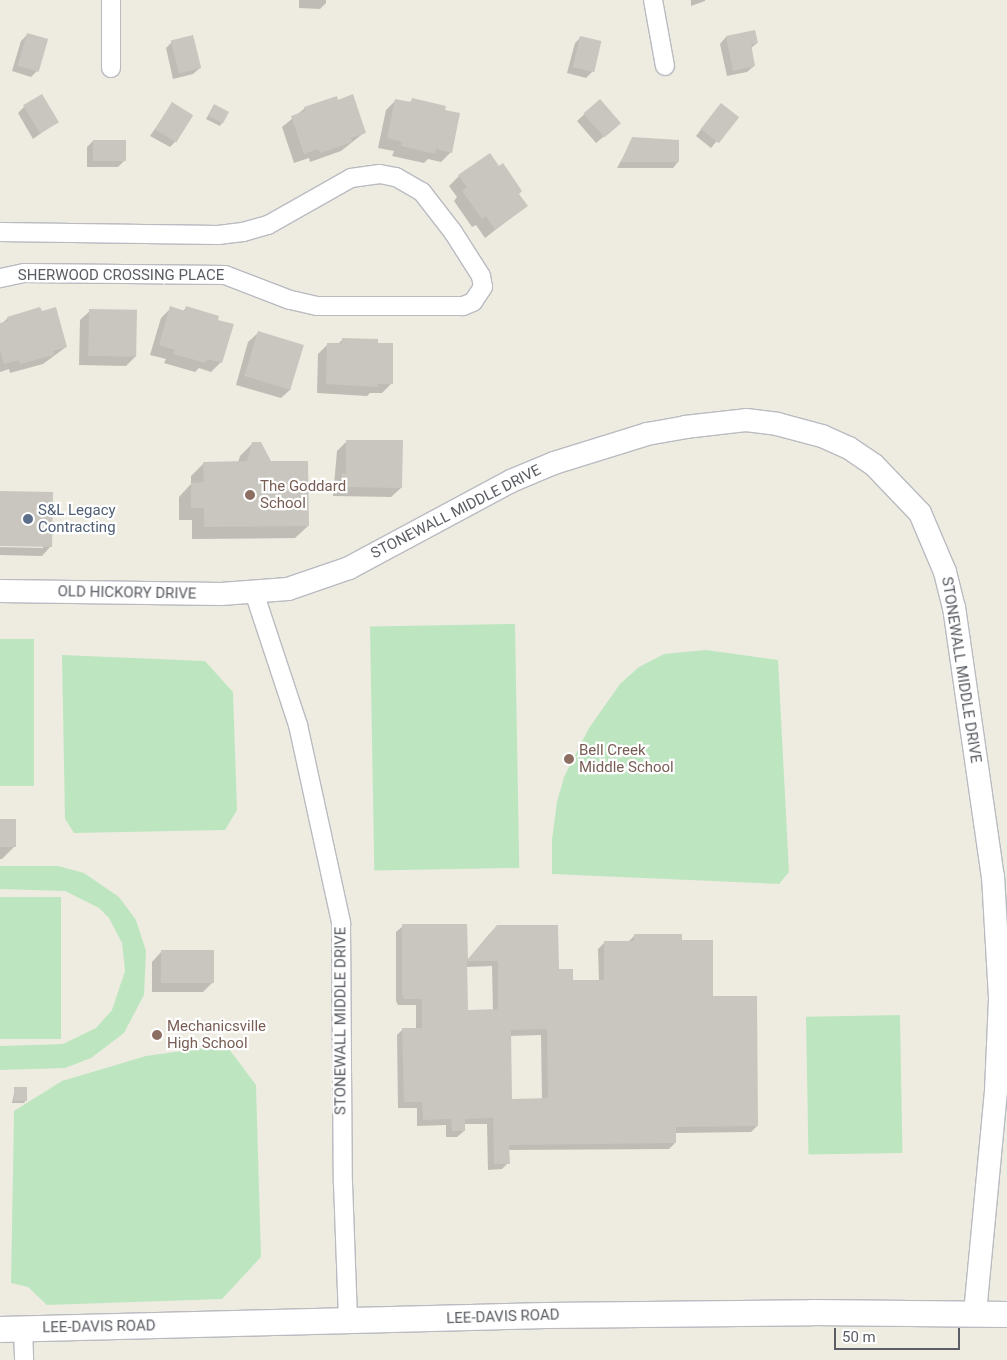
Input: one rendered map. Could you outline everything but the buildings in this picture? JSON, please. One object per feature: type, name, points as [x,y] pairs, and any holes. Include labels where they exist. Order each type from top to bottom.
[{"type":"main road","name":"LEE-DAVIS ROAD","points":[[11,1329],[348,1322],[554,1315],[1007,1314]]},
{"type":"street","points":[[111,0],[111,68]]},
{"type":"street","points":[[653,0],[665,66]]},
{"type":"street","name":"SHERWOOD CROSSING PLACE","points":[[0,232],[218,236],[243,232],[268,224],[352,178],[380,174],[396,177],[422,192],[453,232],[481,276],[483,286],[473,302],[463,306],[317,306],[290,300],[246,280],[211,273],[24,272],[0,278]]},
{"type":"street","name":"STONEWALL MIDDLE DRIVE","points":[[348,1322],[344,1217],[341,922],[298,725],[254,592],[288,589],[334,574],[511,481],[554,463],[648,434],[685,426],[746,420],[803,430],[849,448],[874,465],[902,490],[920,513],[933,539],[954,607],[993,876],[998,930],[1000,999],[996,1090],[975,1313]]},
{"type":"street","name":"OLD HICKORY DRIVE","points":[[0,591],[254,592]]},
{"type":"street","points":[[11,1329],[24,1360]]},
{"type":"green space","points":[[515,624],[519,868],[374,870],[370,627]]},
{"type":"green space","points":[[0,639],[34,639],[34,786],[0,786]]},
{"type":"green space","points":[[706,650],[778,660],[789,872],[779,884],[552,874],[552,840],[557,802],[564,777],[589,728],[620,684],[639,667],[664,654]]},
{"type":"green space","points":[[62,655],[205,661],[233,692],[237,810],[225,830],[74,833],[65,819]]},
{"type":"green space","points":[[0,866],[58,866],[84,873],[119,897],[136,920],[146,951],[144,995],[124,1033],[91,1058],[65,1068],[0,1070],[0,1046],[63,1044],[96,1028],[112,1010],[125,971],[122,943],[109,918],[99,908],[65,891],[0,889]]},
{"type":"green space","points":[[0,897],[61,897],[61,1039],[0,1039]]},
{"type":"green space","points":[[900,1015],[902,1153],[808,1155],[806,1017]]},
{"type":"green space","points":[[226,1045],[256,1085],[261,1257],[222,1299],[47,1305],[28,1287],[11,1283],[14,1111],[62,1081],[146,1056]]},
{"type":"place","name":"The Goddard School","points":[[250,495]]},
{"type":"place","name":"S&L Legacy Contracting","points":[[28,519]]},
{"type":"place","name":"Bell Creek Middle School","points":[[569,759]]},
{"type":"place","name":"Mechanicsville High School","points":[[157,1035]]}]
